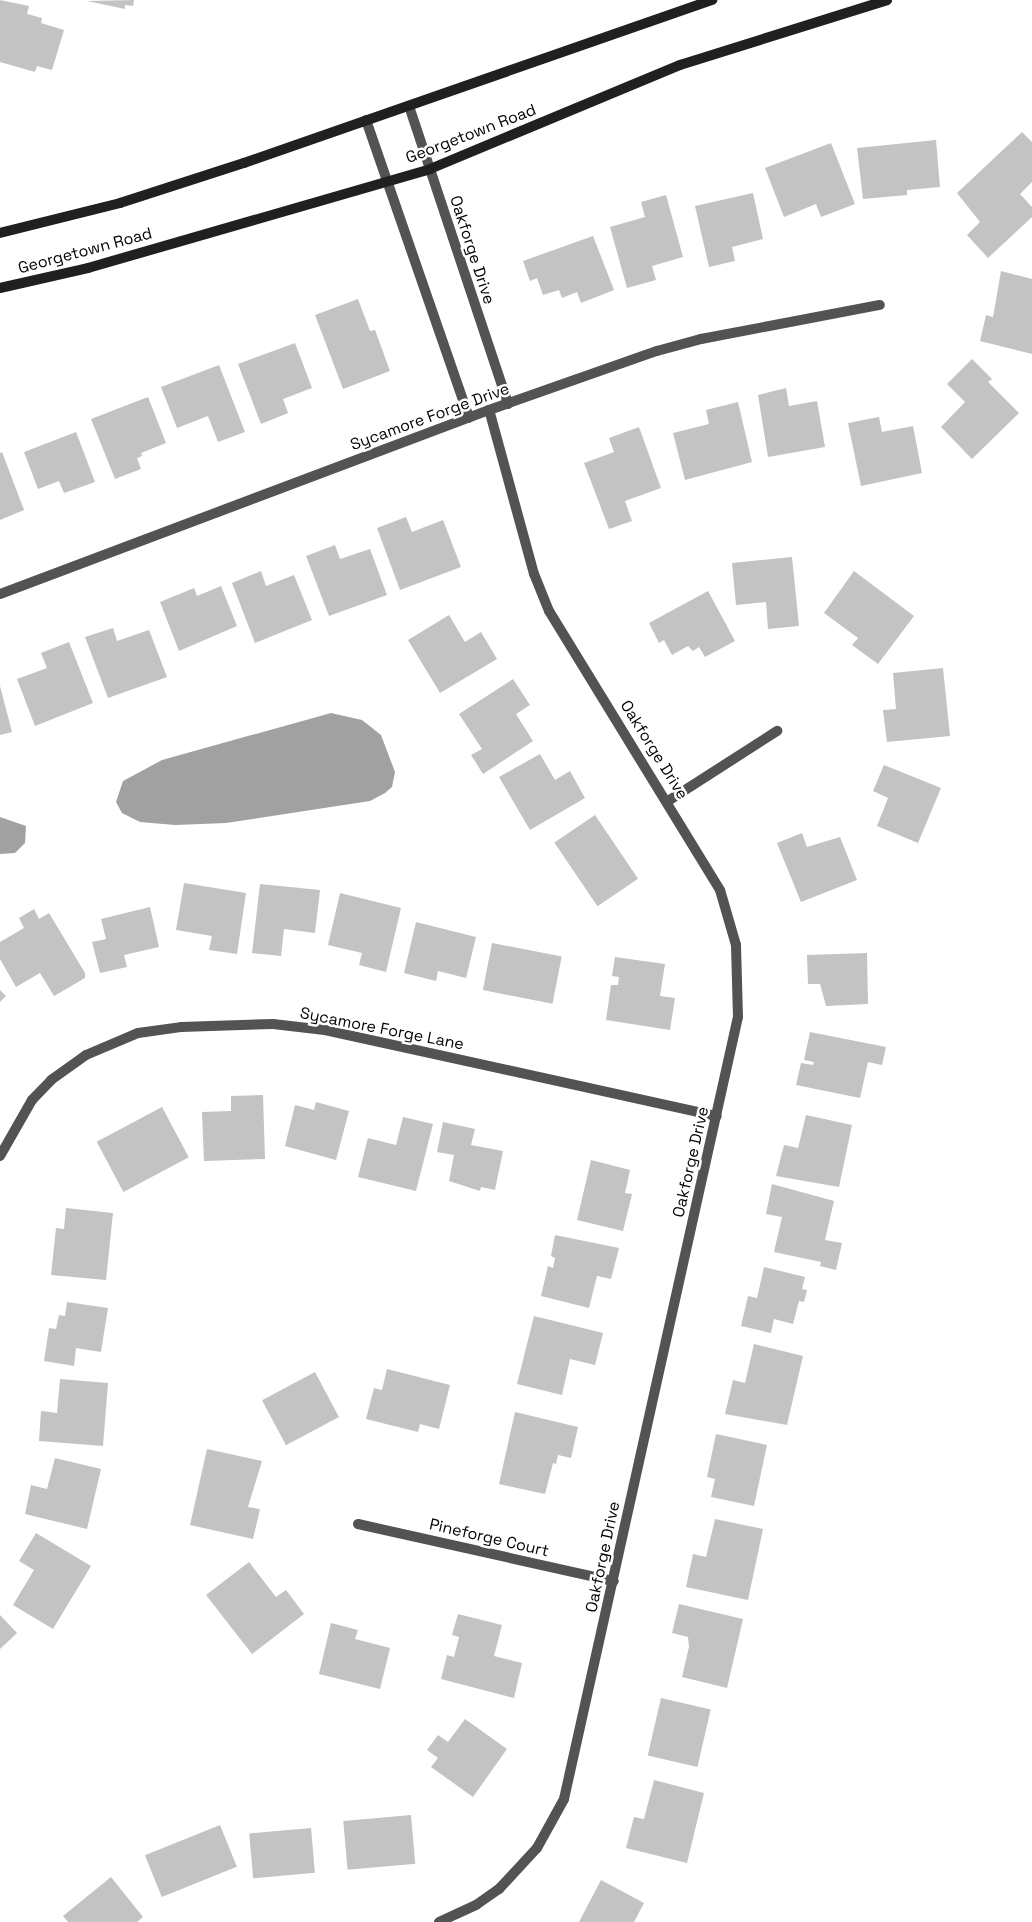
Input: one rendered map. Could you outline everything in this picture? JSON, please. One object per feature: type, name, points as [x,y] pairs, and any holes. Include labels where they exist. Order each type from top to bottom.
[{"type":"main road","points":[[0,233],[120,203],[409,106],[712,0]]},
{"type":"main road","name":"Georgetown Road","points":[[0,288],[88,268],[430,169],[680,65],[887,0]]},
{"type":"street","name":"Oakforge Drive","points":[[409,106],[508,404]]},
{"type":"street","points":[[366,120],[469,418]]},
{"type":"street","name":"Sycamore Forge Drive","points":[[0,594],[489,410],[674,345],[880,305]]},
{"type":"street","name":"Oakforge Drive","points":[[439,1922],[451,1920],[499,1889],[537,1848],[553,1824],[571,1772],[738,1017],[736,945],[714,877],[549,611],[534,574],[489,410]]},
{"type":"street","points":[[668,801],[777,731]]},
{"type":"street","name":"Sycamore Forge Lane","points":[[0,1156],[32,1100],[51,1080],[86,1054],[138,1033],[181,1027],[272,1024],[325,1030],[717,1116]]},
{"type":"street","name":"Pineforge Court","points":[[358,1524],[614,1581]]},
{"type":"shaded area","points":[[331,713],[362,720],[381,735],[395,772],[392,787],[385,793],[370,801],[226,823],[175,825],[140,822],[122,813],[116,802],[123,781],[162,760]]},
{"type":"shaded area","points":[[0,817],[26,826],[25,843],[15,853],[0,854]]},
{"type":"building","points":[[0,0],[29,6],[27,14],[42,18],[41,23],[64,30],[52,70],[37,66],[35,72],[0,62]]},
{"type":"building","points":[[134,0],[133,6],[125,5],[125,9],[87,1]]},
{"type":"building","points":[[1022,132],[1032,142],[1032,182],[1020,194],[1032,207],[1032,217],[988,258],[967,235],[980,222],[957,193]]},
{"type":"building","points":[[936,140],[940,187],[907,190],[907,195],[863,199],[857,148]]},
{"type":"building","points":[[831,143],[855,204],[821,217],[816,204],[784,217],[765,168]]},
{"type":"building","points":[[753,193],[763,239],[732,247],[735,261],[709,267],[695,206]]},
{"type":"building","points":[[666,195],[683,257],[652,266],[656,280],[627,288],[610,227],[645,217],[641,202]]},
{"type":"building","points":[[593,236],[614,290],[581,303],[577,292],[562,298],[559,290],[543,295],[537,278],[530,281],[523,261]]},
{"type":"building","points":[[1001,271],[1032,279],[1032,354],[980,341],[986,315],[993,317]]},
{"type":"building","points":[[358,299],[370,331],[375,330],[390,371],[343,389],[315,315]]},
{"type":"building","points":[[295,343],[312,388],[283,399],[288,413],[261,424],[238,364]]},
{"type":"building","points":[[972,359],[992,379],[988,382],[1019,413],[972,459],[941,427],[965,402],[947,384]]},
{"type":"building","points":[[219,365],[245,432],[218,442],[208,416],[177,428],[161,387]]},
{"type":"building","points":[[786,388],[789,406],[817,401],[825,447],[768,457],[758,395]]},
{"type":"building","points":[[148,397],[166,443],[141,453],[142,456],[137,458],[141,469],[115,479],[91,419]]},
{"type":"building","points":[[738,402],[752,462],[685,480],[673,433],[709,424],[706,410]]},
{"type":"building","points":[[879,417],[882,432],[913,426],[922,473],[861,486],[848,423]]},
{"type":"building","points":[[639,427],[661,488],[625,501],[632,521],[609,529],[584,463],[614,452],[609,438]]},
{"type":"building","points":[[76,432],[95,482],[64,493],[59,481],[38,489],[24,452]]},
{"type":"building","points":[[2,452],[24,510],[0,520],[0,453]]},
{"type":"building","points":[[406,517],[412,532],[443,520],[461,567],[400,590],[377,528]]},
{"type":"building","points":[[335,545],[340,559],[370,549],[387,595],[329,616],[306,556]]},
{"type":"building","points":[[792,557],[799,626],[768,629],[766,602],[736,605],[732,563]]},
{"type":"building","points":[[261,571],[266,586],[294,575],[312,620],[255,643],[232,583]]},
{"type":"building","points":[[854,571],[914,616],[878,664],[852,645],[858,638],[824,613]]},
{"type":"building","points":[[221,586],[237,626],[179,651],[160,602],[194,588],[197,596]]},
{"type":"building","points":[[708,591],[735,641],[705,657],[699,647],[693,651],[688,646],[672,655],[664,640],[659,643],[649,623]]},
{"type":"building","points":[[449,615],[465,642],[481,632],[497,659],[440,693],[408,640]]},
{"type":"building","points":[[113,628],[117,641],[149,630],[167,677],[108,698],[85,637]]},
{"type":"building","points":[[69,642],[93,703],[35,726],[17,679],[47,668],[41,653]]},
{"type":"building","points":[[943,668],[950,736],[887,742],[883,710],[896,709],[893,673]]},
{"type":"building","points":[[513,679],[530,705],[516,714],[533,741],[483,774],[471,755],[482,749],[459,714]]},
{"type":"building","points":[[0,686],[12,732],[0,735]]},
{"type":"building","points":[[540,754],[555,780],[570,771],[585,798],[530,830],[499,777]]},
{"type":"building","points":[[884,765],[941,788],[918,843],[877,826],[888,798],[873,791]]},
{"type":"building","points":[[595,815],[638,879],[597,906],[554,842]]},
{"type":"building","points":[[802,833],[807,847],[840,837],[857,880],[801,902],[777,843]]},
{"type":"building","points":[[184,883],[246,893],[237,954],[209,950],[212,936],[176,930]]},
{"type":"building","points":[[260,884],[320,890],[315,933],[284,929],[281,956],[252,953]]},
{"type":"building","points":[[340,893],[401,908],[386,972],[359,965],[362,953],[328,945]]},
{"type":"building","points":[[150,907],[159,947],[124,955],[127,967],[100,973],[92,942],[106,939],[101,919]]},
{"type":"building","points":[[34,909],[39,919],[49,913],[85,973],[85,978],[54,996],[40,973],[16,987],[0,959],[0,942],[24,928],[19,918]]},
{"type":"building","points":[[416,922],[476,937],[466,978],[438,971],[436,981],[404,973]]},
{"type":"building","points":[[492,943],[562,957],[553,1004],[483,990]]},
{"type":"building","points":[[867,953],[868,1004],[826,1006],[820,984],[808,984],[807,955]]},
{"type":"building","points":[[615,957],[665,964],[660,996],[675,998],[670,1030],[606,1020],[611,985],[618,985],[619,977],[612,976]]},
{"type":"building","points":[[0,990],[6,996],[0,1002]]},
{"type":"building","points":[[810,1032],[886,1047],[882,1065],[868,1062],[860,1098],[796,1085],[801,1063],[813,1065],[814,1062],[804,1060]]},
{"type":"building","points":[[263,1095],[265,1159],[204,1161],[202,1112],[231,1111],[231,1096]]},
{"type":"building","points":[[316,1102],[349,1111],[336,1160],[285,1146],[295,1105],[314,1110]]},
{"type":"building","points":[[162,1107],[189,1157],[123,1192],[97,1142]]},
{"type":"building","points":[[806,1115],[852,1125],[839,1187],[776,1176],[784,1145],[798,1148]]},
{"type":"building","points":[[403,1117],[433,1124],[416,1191],[358,1177],[368,1138],[396,1145]]},
{"type":"building","points":[[443,1122],[475,1129],[471,1145],[503,1151],[495,1190],[481,1187],[480,1191],[449,1181],[454,1155],[437,1152]]},
{"type":"building","points":[[591,1160],[630,1170],[625,1193],[632,1194],[623,1231],[577,1220]]},
{"type":"building","points":[[772,1184],[834,1201],[825,1240],[842,1243],[836,1270],[820,1266],[821,1262],[774,1252],[782,1217],[766,1214]]},
{"type":"building","points":[[66,1208],[113,1213],[106,1280],[51,1275],[56,1228],[64,1229]]},
{"type":"building","points":[[555,1235],[619,1248],[611,1279],[597,1276],[589,1308],[541,1296],[548,1266],[553,1268],[555,1258],[551,1256]]},
{"type":"building","points":[[764,1267],[805,1277],[802,1289],[807,1290],[804,1302],[799,1301],[793,1324],[774,1319],[771,1333],[741,1326],[748,1296],[757,1298]]},
{"type":"building","points":[[67,1302],[108,1308],[101,1352],[76,1348],[74,1366],[44,1361],[49,1328],[56,1329],[59,1315],[65,1316]]},
{"type":"building","points":[[534,1316],[603,1333],[595,1365],[570,1359],[562,1395],[517,1384]]},
{"type":"building","points":[[754,1344],[803,1356],[787,1425],[725,1414],[733,1380],[745,1383]]},
{"type":"building","points":[[387,1369],[450,1385],[439,1429],[420,1424],[418,1432],[366,1419],[374,1388],[382,1390]]},
{"type":"building","points":[[315,1372],[339,1417],[286,1445],[262,1400]]},
{"type":"building","points":[[60,1379],[108,1383],[103,1446],[39,1441],[41,1411],[57,1413]]},
{"type":"building","points":[[515,1412],[578,1427],[571,1458],[558,1455],[556,1464],[553,1463],[545,1494],[499,1484]]},
{"type":"building","points":[[716,1434],[767,1445],[754,1506],[711,1497],[715,1479],[707,1477]]},
{"type":"building","points":[[207,1449],[262,1461],[248,1507],[260,1509],[253,1539],[190,1525]]},
{"type":"building","points":[[55,1458],[101,1469],[87,1529],[25,1514],[31,1485],[47,1489]]},
{"type":"building","points":[[715,1519],[763,1529],[748,1600],[686,1587],[693,1554],[706,1557]]},
{"type":"building","points":[[36,1533],[91,1566],[53,1629],[13,1605],[34,1570],[19,1561]]},
{"type":"building","points":[[249,1562],[276,1597],[286,1590],[304,1614],[252,1654],[206,1595]]},
{"type":"building","points":[[679,1604],[743,1619],[727,1688],[682,1677],[689,1647],[688,1637],[672,1633]]},
{"type":"building","points":[[458,1614],[502,1625],[494,1656],[522,1663],[514,1698],[441,1679],[447,1655],[454,1657],[459,1637],[452,1635]]},
{"type":"building","points":[[0,1615],[17,1633],[0,1649]]},
{"type":"building","points":[[331,1623],[358,1630],[355,1639],[390,1648],[380,1689],[319,1674]]},
{"type":"building","points":[[661,1698],[711,1709],[697,1767],[648,1755]]},
{"type":"building","points":[[465,1719],[507,1749],[473,1797],[431,1767],[438,1758],[427,1750],[438,1735],[448,1742]]},
{"type":"building","points":[[654,1780],[704,1793],[687,1863],[626,1848],[634,1817],[644,1819]]},
{"type":"building","points":[[411,1815],[415,1864],[348,1870],[343,1821]]},
{"type":"building","points":[[220,1825],[237,1867],[162,1897],[145,1855]]},
{"type":"building","points":[[311,1828],[315,1873],[253,1878],[249,1833]]},
{"type":"building","points":[[111,1877],[143,1917],[137,1922],[68,1922],[63,1916]]},
{"type":"building","points":[[601,1880],[644,1903],[634,1922],[579,1922]]}]
